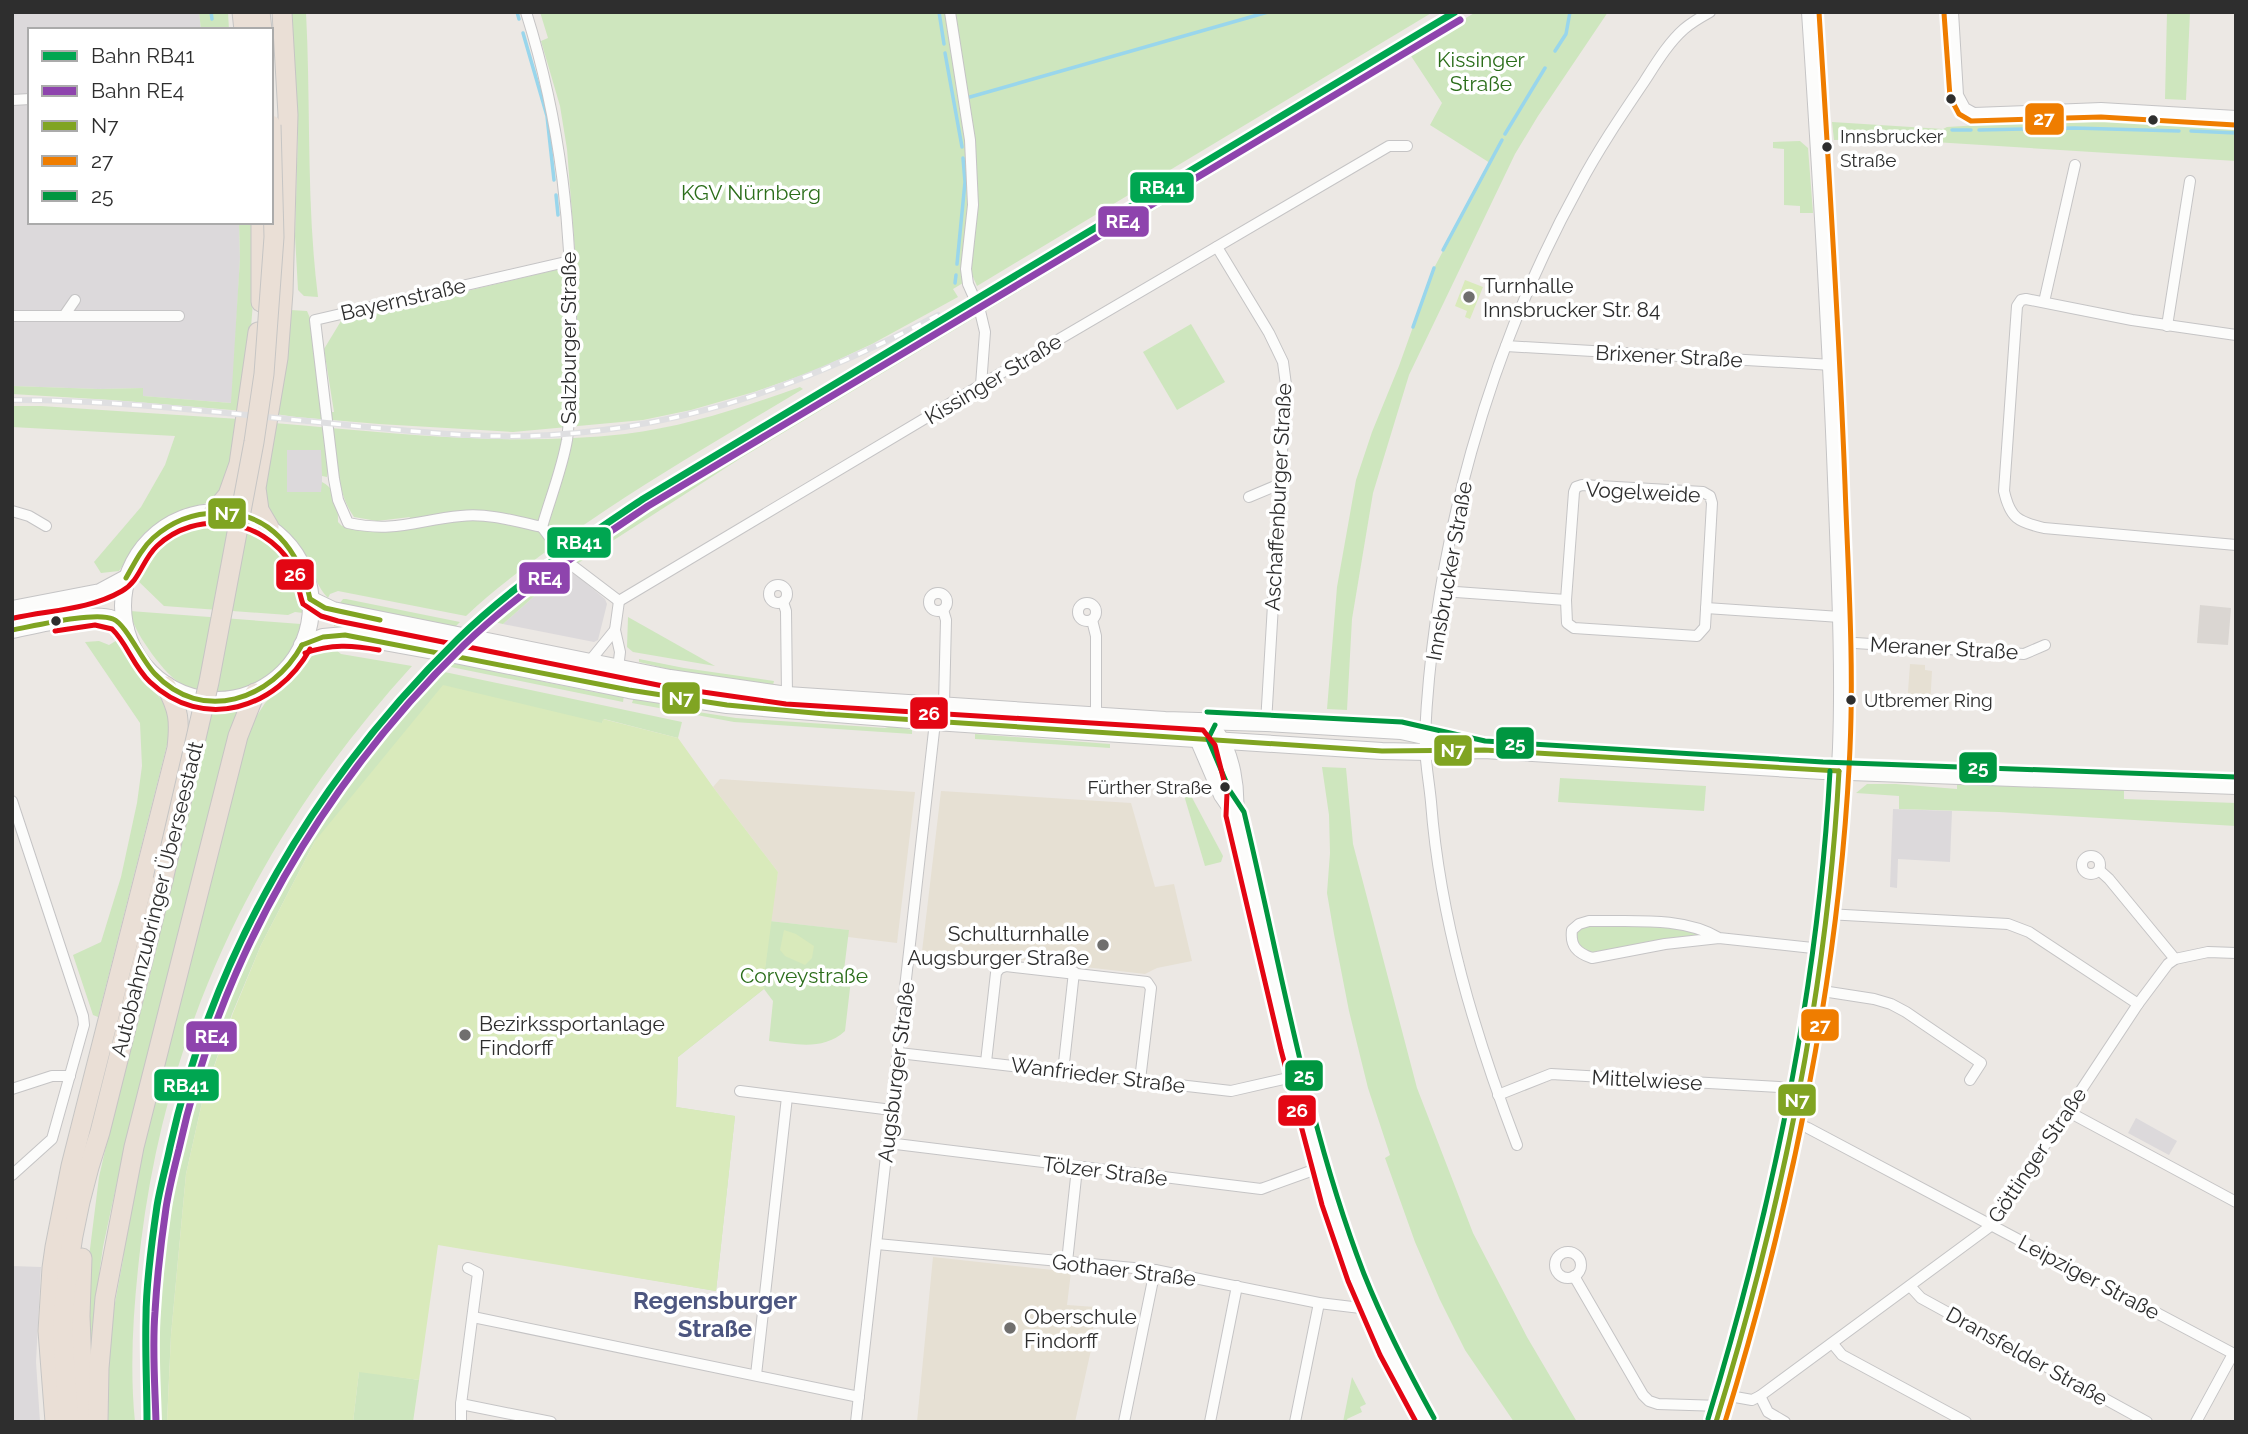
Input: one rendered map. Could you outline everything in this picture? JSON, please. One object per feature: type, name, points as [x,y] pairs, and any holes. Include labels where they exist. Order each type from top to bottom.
[{"type":"highway","points":[[247,26],[260,12]]},
{"type":"highway","points":[[269,527],[259,510],[256,488],[278,358],[283,292],[278,62],[282,12]]},
{"type":"highway","points":[[273,95],[280,120]]},
{"type":"highway","name":"Autobahnzubringer Überseestadt","points":[[69,1422],[64,1310],[71,1250],[85,1179],[100,1132],[163,880],[209,682],[254,442],[271,294],[280,120]]},
{"type":"highway","points":[[213,513],[228,495],[239,464],[257,349],[262,289],[261,224]]},
{"type":"highway","points":[[55,1422],[48,1331],[52,1268],[71,1166],[177,748],[180,723],[177,706],[166,686]]},
{"type":"highway","points":[[97,1422],[105,1298],[134,1147],[238,736],[255,693]]},
{"type":"highway","name":"Autobahnzubringer Überseestadt","points":[[84,1422],[80,1316],[82,1252],[100,1132]]},
{"type":"main road","points":[[1720,1408],[1771,1222],[1798,1092],[1827,914],[1839,771],[1842,718],[1832,365],[1810,12]]},
{"type":"main road","points":[[12,630],[56,621],[101,617],[116,620],[126,630],[145,663],[166,686],[184,695],[218,701],[255,693],[274,681],[291,665],[302,645],[309,622],[310,599],[306,578],[297,558],[269,527],[240,516],[213,513],[191,516],[171,524],[154,537],[139,554],[126,578],[122,606],[126,630]]},
{"type":"main road","points":[[12,609],[100,592],[126,578]]},
{"type":"main road","points":[[310,599],[333,610],[618,668],[787,695],[1401,731],[1426,744]]},
{"type":"main road","points":[[302,645],[323,637],[345,635],[604,685],[727,705],[935,722],[1223,741],[1426,744],[1484,750],[1839,771],[2236,786]]},
{"type":"main road","points":[[1207,720],[1198,739],[1222,795],[1235,814]]},
{"type":"main road","points":[[1207,720],[1223,741],[1236,792],[1235,814],[1319,1168],[1369,1310],[1426,1422]]},
{"type":"street","name":"Salzburger Straße","points":[[526,12],[554,119],[560,154],[572,315],[566,444],[542,527]]},
{"type":"street","points":[[950,12],[970,140],[973,205],[967,269],[968,284],[980,311],[985,332],[981,385]]},
{"type":"street","name":"Innsbrucker Straße","points":[[1517,1145],[1498,1095],[1473,1011],[1442,896],[1436,855],[1426,744],[1432,659],[1450,545],[1483,413],[1522,300],[1553,233],[1591,163],[1647,77],[1682,30],[1710,12]]},
{"type":"street","points":[[1953,12],[1958,95],[1965,108],[1974,113],[2101,108],[2236,116]]},
{"type":"street","name":"Kissinger Straße","points":[[619,601],[1389,146],[1407,146]]},
{"type":"street","points":[[2044,302],[2075,165]]},
{"type":"street","points":[[2167,326],[2190,181]]},
{"type":"street","name":"Aschaffenburger Straße","points":[[1217,247],[1269,333],[1283,362],[1286,386],[1266,723]]},
{"type":"street","name":"Bayernstraße","points":[[542,527],[498,517],[462,516],[400,527],[371,528],[348,523],[338,500],[334,479],[315,320],[570,261]]},
{"type":"street","points":[[64,316],[75,300]]},
{"type":"street","points":[[2236,335],[2167,326],[2021,300],[2017,306],[2004,491],[2014,516],[2026,524],[2044,528],[2236,545]]},
{"type":"street","points":[[12,316],[179,316]]},
{"type":"street","name":"Brixener Straße","points":[[1506,346],[1832,365]]},
{"type":"street","points":[[1249,497],[1280,484]]},
{"type":"street","name":"Vogelweide","points":[[1566,600],[1576,487],[1582,485],[1662,489],[1703,492],[1710,496],[1712,503],[1706,608]]},
{"type":"street","points":[[12,511],[29,516],[46,526]]},
{"type":"street","points":[[542,527],[569,563],[619,601],[615,630],[620,652],[618,668],[604,685]]},
{"type":"street","points":[[1442,592],[1566,600],[1567,623],[1574,628],[1697,636],[1705,627],[1706,608],[1840,617]]},
{"type":"street","points":[[783,602],[786,611],[787,695]]},
{"type":"street","points":[[943,610],[946,620],[944,705]]},
{"type":"street","points":[[1092,620],[1096,636],[1096,715]]},
{"type":"street","points":[[589,662],[615,630]]},
{"type":"street","name":"Meraner Straße","points":[[1840,642],[2024,654],[2045,645]]},
{"type":"street","name":"Augsburger Straße","points":[[856,1422],[935,722]]},
{"type":"street","points":[[12,801],[84,1025],[52,1139],[12,1175]]},
{"type":"street","points":[[2099,870],[2175,959],[2208,952],[2236,953]]},
{"type":"street","points":[[1827,914],[2008,924],[2029,932],[2137,1004]]},
{"type":"street","points":[[1719,938],[1694,927],[1589,921],[1572,930],[1571,940],[1582,955],[1592,958],[1665,944],[1719,938],[1822,949]]},
{"type":"street","name":"Göttinger Straße","points":[[1760,1396],[1992,1225],[2137,1004],[2168,964],[2175,959]]},
{"type":"street","points":[[986,1062],[996,973],[1000,968],[1006,965],[1074,972],[1147,982],[1151,988],[1140,1080]]},
{"type":"street","points":[[1063,1072],[1074,972]]},
{"type":"street","points":[[1816,989],[1891,1004],[1906,1012],[1981,1063],[1970,1080]]},
{"type":"street","name":"Wanfrieder Straße","points":[[899,1053],[1231,1091],[1297,1076]]},
{"type":"street","name":"Mittelwiese","points":[[1498,1095],[1551,1074],[1779,1087],[1798,1092]]},
{"type":"street","points":[[12,1089],[52,1076],[70,1076]]},
{"type":"street","points":[[740,1091],[892,1110]]},
{"type":"street","points":[[756,1375],[787,1097]]},
{"type":"street","points":[[2067,1111],[2236,1202]]},
{"type":"street","name":"Leipziger Straße","points":[[1792,1121],[2234,1355]]},
{"type":"street","name":"Tölzer Straße","points":[[888,1143],[1262,1189],[1319,1168]]},
{"type":"street","points":[[1067,1262],[1077,1168]]},
{"type":"street","name":"Gothaer Straße","points":[[877,1244],[1155,1270],[1319,1303],[1369,1310]]},
{"type":"street","points":[[461,1422],[472,1317],[473,1270],[480,1261]]},
{"type":"street","points":[[1124,1422],[1155,1270]]},
{"type":"street","points":[[1574,1276],[1649,1401],[1658,1404],[1720,1408],[1760,1396],[1768,1412],[1785,1422]]},
{"type":"street","points":[[1210,1422],[1237,1286]]},
{"type":"street","name":"Dransfelder Straße","points":[[1910,1286],[1921,1298],[2147,1422]]},
{"type":"street","points":[[1296,1422],[1319,1303]]},
{"type":"street","points":[[472,1317],[859,1397]]},
{"type":"street","points":[[1833,1344],[1842,1355],[1966,1422]]},
{"type":"street","points":[[2196,1422],[2234,1355]]},
{"type":"street","points":[[461,1404],[551,1422]]},
{"type":"shaded area","points":[[12,12],[199,12],[201,28],[28,28],[28,224],[239,224],[240,258],[232,403],[142,396],[142,388],[12,386]]},
{"type":"shaded area","points":[[322,449],[322,492],[287,492],[286,450]]},
{"type":"shaded area","points":[[569,569],[605,599],[607,604],[598,640],[594,642],[503,624],[539,592]]},
{"type":"shaded area","points":[[2200,605],[2231,608],[2228,645],[2197,643]]},
{"type":"shaded area","points":[[1910,664],[1925,665],[1925,670],[1932,671],[1930,707],[1907,705]]},
{"type":"shaded area","points":[[720,779],[915,792],[897,943],[848,937],[848,930],[770,921],[778,872],[713,787]]},
{"type":"shaded area","points":[[941,791],[1131,803],[1155,887],[1174,884],[1192,961],[1157,968],[1145,974],[1000,957],[989,969],[921,960]]},
{"type":"shaded area","points":[[1893,809],[1952,811],[1950,862],[1898,859],[1897,888],[1890,887]]},
{"type":"shaded area","points":[[2136,1118],[2177,1141],[2169,1155],[2128,1133]]},
{"type":"shaded area","name":"Oberschule Findorff","points":[[933,1257],[1071,1272],[1067,1305],[1095,1307],[1091,1350],[1075,1422],[917,1422]]},
{"type":"shaded area","points":[[12,1266],[41,1267],[36,1362],[40,1422],[12,1422]]},
{"type":"green space","points":[[199,12],[228,12],[229,28],[201,28]]},
{"type":"green space","points":[[291,12],[306,12],[310,190],[318,297],[304,296],[298,290],[295,236],[298,131]]},
{"type":"green space","name":"KGV Nürnberg","points":[[540,12],[1433,12],[977,286],[973,277],[953,289],[958,297],[872,344],[814,371],[754,392],[643,420],[513,432],[379,424],[275,414],[290,310],[307,311],[313,325],[323,412],[334,412],[324,349],[341,321],[576,265],[567,149],[560,106],[541,41],[548,38]]},
{"type":"green space","points":[[1476,12],[1608,12],[1515,154],[1409,375],[1373,493],[1352,619],[1347,710],[1327,709],[1337,587],[1356,480],[1434,268],[1490,163],[1430,125],[1442,103],[1411,56],[741,458],[569,569],[503,624],[485,620],[572,553],[575,554],[635,514],[648,510],[655,501],[986,301]]},
{"type":"green space","points":[[2167,12],[2190,12],[2186,100],[2165,99]]},
{"type":"green space","points":[[2082,119],[2236,126],[2236,161],[1886,139],[1834,140],[1832,122],[1943,129]]},
{"type":"green space","points":[[1800,141],[1808,148],[1813,213],[1800,213],[1800,206],[1784,205],[1784,149],[1773,148],[1773,142]]},
{"type":"green space","points":[[239,224],[255,224],[254,291],[244,411],[12,394],[12,386],[143,388],[143,396],[231,403],[240,258]]},
{"type":"green space","name":"Turnhalle Innsbrucker Str. 84","points":[[1465,280],[1483,287],[1470,319],[1465,317],[1467,311],[1455,306]]},
{"type":"green space","points":[[1191,324],[1225,382],[1177,410],[1143,352]]},
{"type":"green space","points":[[800,387],[803,389],[588,522],[510,578],[466,616],[338,591],[330,594],[328,598],[318,585],[302,551],[263,502],[274,423],[449,437],[581,438],[670,427]],"holes":[[[333,437],[341,489],[354,517],[377,521],[410,517],[404,529],[342,526],[338,522],[334,494],[322,482],[321,492],[287,492],[287,450],[321,450],[322,476],[327,477]]]},
{"type":"green space","points":[[12,406],[239,419],[231,466],[222,489],[215,497],[154,526],[139,540],[119,571],[101,573],[94,562],[141,507],[165,465],[175,436],[12,427]]},
{"type":"green space","points":[[225,521],[247,527],[259,534],[278,552],[297,587],[303,613],[288,615],[164,606],[135,578],[152,550],[170,534],[194,525]]},
{"type":"green space","points":[[343,599],[460,622],[455,627],[340,603]]},
{"type":"green space","points":[[130,611],[301,624],[290,651],[272,672],[249,686],[208,692],[188,688],[168,673],[142,639]]},
{"type":"green space","points":[[628,617],[715,666],[633,652],[627,647]]},
{"type":"green space","points":[[334,618],[440,640],[437,644],[334,626]]},
{"type":"green space","points":[[119,639],[135,668],[165,704],[172,725],[98,1017],[93,1015],[73,955],[101,942],[121,877],[142,766],[140,723],[85,642],[99,641],[109,645]]},
{"type":"green space","points":[[324,645],[330,645],[341,654],[412,666],[358,729],[310,795],[267,862],[230,932],[199,1005],[174,1081],[154,1160],[141,1242],[133,1332],[135,1422],[108,1422],[108,1340],[136,1172],[234,784],[251,725],[265,703]]},
{"type":"green space","points":[[639,659],[774,681],[773,685],[685,673],[639,662]]},
{"type":"green space","points":[[444,661],[624,696],[623,702],[441,665]]},
{"type":"green space","points":[[435,670],[682,722],[678,738],[604,719],[602,723],[315,841],[261,945],[232,1014],[203,1098],[186,1174],[171,1335],[167,1422],[151,1422],[152,1297],[160,1229],[172,1160],[211,1024],[237,960],[267,898],[301,841],[382,732]]},
{"type":"green space","name":"Bezirkssportanlage Findorff","points":[[443,685],[678,738],[778,872],[763,985],[765,988],[678,1057],[676,1107],[735,1116],[716,1291],[438,1245],[419,1380],[359,1372],[353,1422],[167,1422],[171,1335],[186,1174],[203,1098],[233,1013],[261,945],[315,841]]},
{"type":"green space","points":[[634,697],[665,702],[666,707],[736,718],[885,728],[892,726],[912,730],[912,734],[734,722],[632,703]]},
{"type":"green space","points":[[240,706],[117,1182],[103,1247],[94,1334],[85,1377],[88,1265],[99,1177],[133,1028],[149,979],[213,708]]},
{"type":"green space","points":[[975,734],[1110,744],[1110,748],[975,739]]},
{"type":"green space","points":[[1322,767],[1346,768],[1353,844],[1417,1088],[1473,1233],[1527,1337],[1577,1422],[1514,1422],[1465,1350],[1415,1242],[1385,1158],[1390,1155],[1368,1088],[1349,1011],[1327,893],[1329,815]]},
{"type":"green space","points":[[1560,778],[1706,786],[1704,811],[1558,802]]},
{"type":"green space","points":[[1957,782],[2124,789],[2124,799],[2236,803],[2236,826],[1899,809],[1899,796],[1856,793],[1867,784],[1957,789]]},
{"type":"green space","points":[[1188,790],[1223,856],[1221,862],[1205,866],[1183,792]]},
{"type":"green space","name":"Corveystraße","points":[[770,921],[849,930],[844,970],[852,971],[845,1031],[818,1044],[769,1041],[773,1001],[764,989],[678,1057],[676,1107],[735,1116],[716,1291],[493,1253],[495,1248],[667,1113],[672,1052],[763,986]]},
{"type":"green space","points":[[1663,927],[1707,934],[1598,954],[1581,950],[1575,934],[1579,928]]},
{"type":"green space","points":[[784,930],[796,934],[814,946],[812,958],[805,965],[785,956],[780,950]]},
{"type":"green space","points":[[359,1371],[419,1380],[413,1422],[353,1422]]},
{"type":"green space","points":[[1352,1377],[1366,1404],[1360,1407],[1362,1412],[1347,1419],[1348,1422],[1343,1422]]},
{"type":"waterway","points":[[211,12],[212,19]]},
{"type":"waterway","points":[[517,12],[519,19]]},
{"type":"waterway","points":[[939,12],[944,44]]},
{"type":"waterway","points":[[970,97],[1268,12]]},
{"type":"waterway","points":[[1555,51],[1566,34],[1570,12]]},
{"type":"waterway","points":[[523,33],[547,116],[554,180]]},
{"type":"waterway","points":[[945,53],[962,147]]},
{"type":"waterway","points":[[1505,134],[1545,68]]},
{"type":"waterway","points":[[1979,130],[2074,128],[2179,131]]},
{"type":"waterway","points":[[1952,130],[1971,130]]},
{"type":"waterway","points":[[2191,131],[2236,133]]},
{"type":"waterway","points":[[1443,250],[1502,140]]},
{"type":"waterway","points":[[957,264],[965,182],[963,158]]},
{"type":"waterway","points":[[556,195],[558,215]]},
{"type":"waterway","points":[[1413,327],[1434,268]]},
{"type":"waterway","points":[[955,283],[956,275]]},
{"type":"railway","points":[[12,400],[141,405],[453,434],[551,435],[654,422],[751,396],[845,360],[938,315]]},
{"type":"rail line","name":"RB41","points":[[147,1422],[146,1304],[157,1206],[189,1075],[213,1005],[277,872],[316,810],[359,750],[407,693],[458,639],[501,600],[643,499],[1455,12]]},
{"type":"rail line","name":"RE4","points":[[156,1422],[154,1326],[166,1208],[198,1078],[221,1009],[250,942],[284,877],[323,814],[366,755],[413,698],[464,645],[507,607],[648,506],[1460,20]]},
{"type":"transit line","name":"27","points":[[1725,1422],[1771,1258],[1808,1089],[1836,918],[1850,748],[1850,616],[1843,425],[1819,12]]},
{"type":"transit line","name":"27","points":[[1944,13],[1950,97],[1959,114],[1971,121],[2101,117],[2235,125]]},
{"type":"transit line","name":"N7","points":[[126,578],[145,547],[167,527],[199,515],[236,514],[252,519],[280,537],[299,565],[310,599]]},
{"type":"transit line","name":"26","points":[[14,618],[83,606],[109,597],[128,587],[157,546],[173,534],[209,523],[228,524],[247,528],[279,549],[291,564],[303,604],[321,616],[338,621],[668,687],[786,704],[1203,730],[1215,745],[1227,793],[1226,816],[1281,1050],[1322,1205],[1348,1281],[1380,1355],[1416,1422]]},
{"type":"transit line","name":"N7","points":[[310,599],[325,608],[380,620]]},
{"type":"transit line","name":"N7","points":[[12,630],[79,618],[113,619],[123,628],[155,674],[174,689],[194,698],[214,701],[235,699],[255,692],[273,680],[289,664],[302,645]]},
{"type":"transit line","name":"26","points":[[55,631],[95,625],[112,629],[150,682],[171,697],[193,706],[215,709],[238,707],[259,699],[279,686],[296,670],[310,649]]},
{"type":"transit line","name":"N7","points":[[302,645],[323,637],[345,635],[629,690],[727,705],[825,714],[1382,751],[1484,750],[1839,771]]},
{"type":"transit line","name":"26","points":[[305,653],[342,646],[379,650]]},
{"type":"transit line","name":"25","points":[[1207,712],[1402,722],[1485,741],[1823,762],[2236,777]]},
{"type":"transit line","name":"25","points":[[1215,725],[1208,739],[1230,791],[1244,812],[1296,1045],[1326,1161],[1344,1218],[1380,1311],[1434,1418]]},
{"type":"transit line","name":"25","points":[[1708,1419],[1752,1260],[1788,1098],[1815,935],[1830,771]]},
{"type":"transit line","name":"N7","points":[[1716,1422],[1761,1262],[1797,1100],[1824,936],[1839,771]]},
{"type":"place","name":"Innsbrucker Straße","points":[[1827,147]]},
{"type":"place","name":"Turnhalle Innsbrucker Str. 84","points":[[1469,297]]},
{"type":"place","name":"Utbremer Ring","points":[[1851,700]]},
{"type":"place","name":"Fürther Straße","points":[[1225,787]]},
{"type":"place","name":"Schulturnhalle Augsburger Straße","points":[[1103,945]]},
{"type":"place","name":"Bezirkssportanlage Findorff","points":[[465,1035]]},
{"type":"place","name":"Oberschule Findorff","points":[[1010,1328]]},
{"type":"district","name":"Regensburger Straße","points":[[715,1314]]}]
